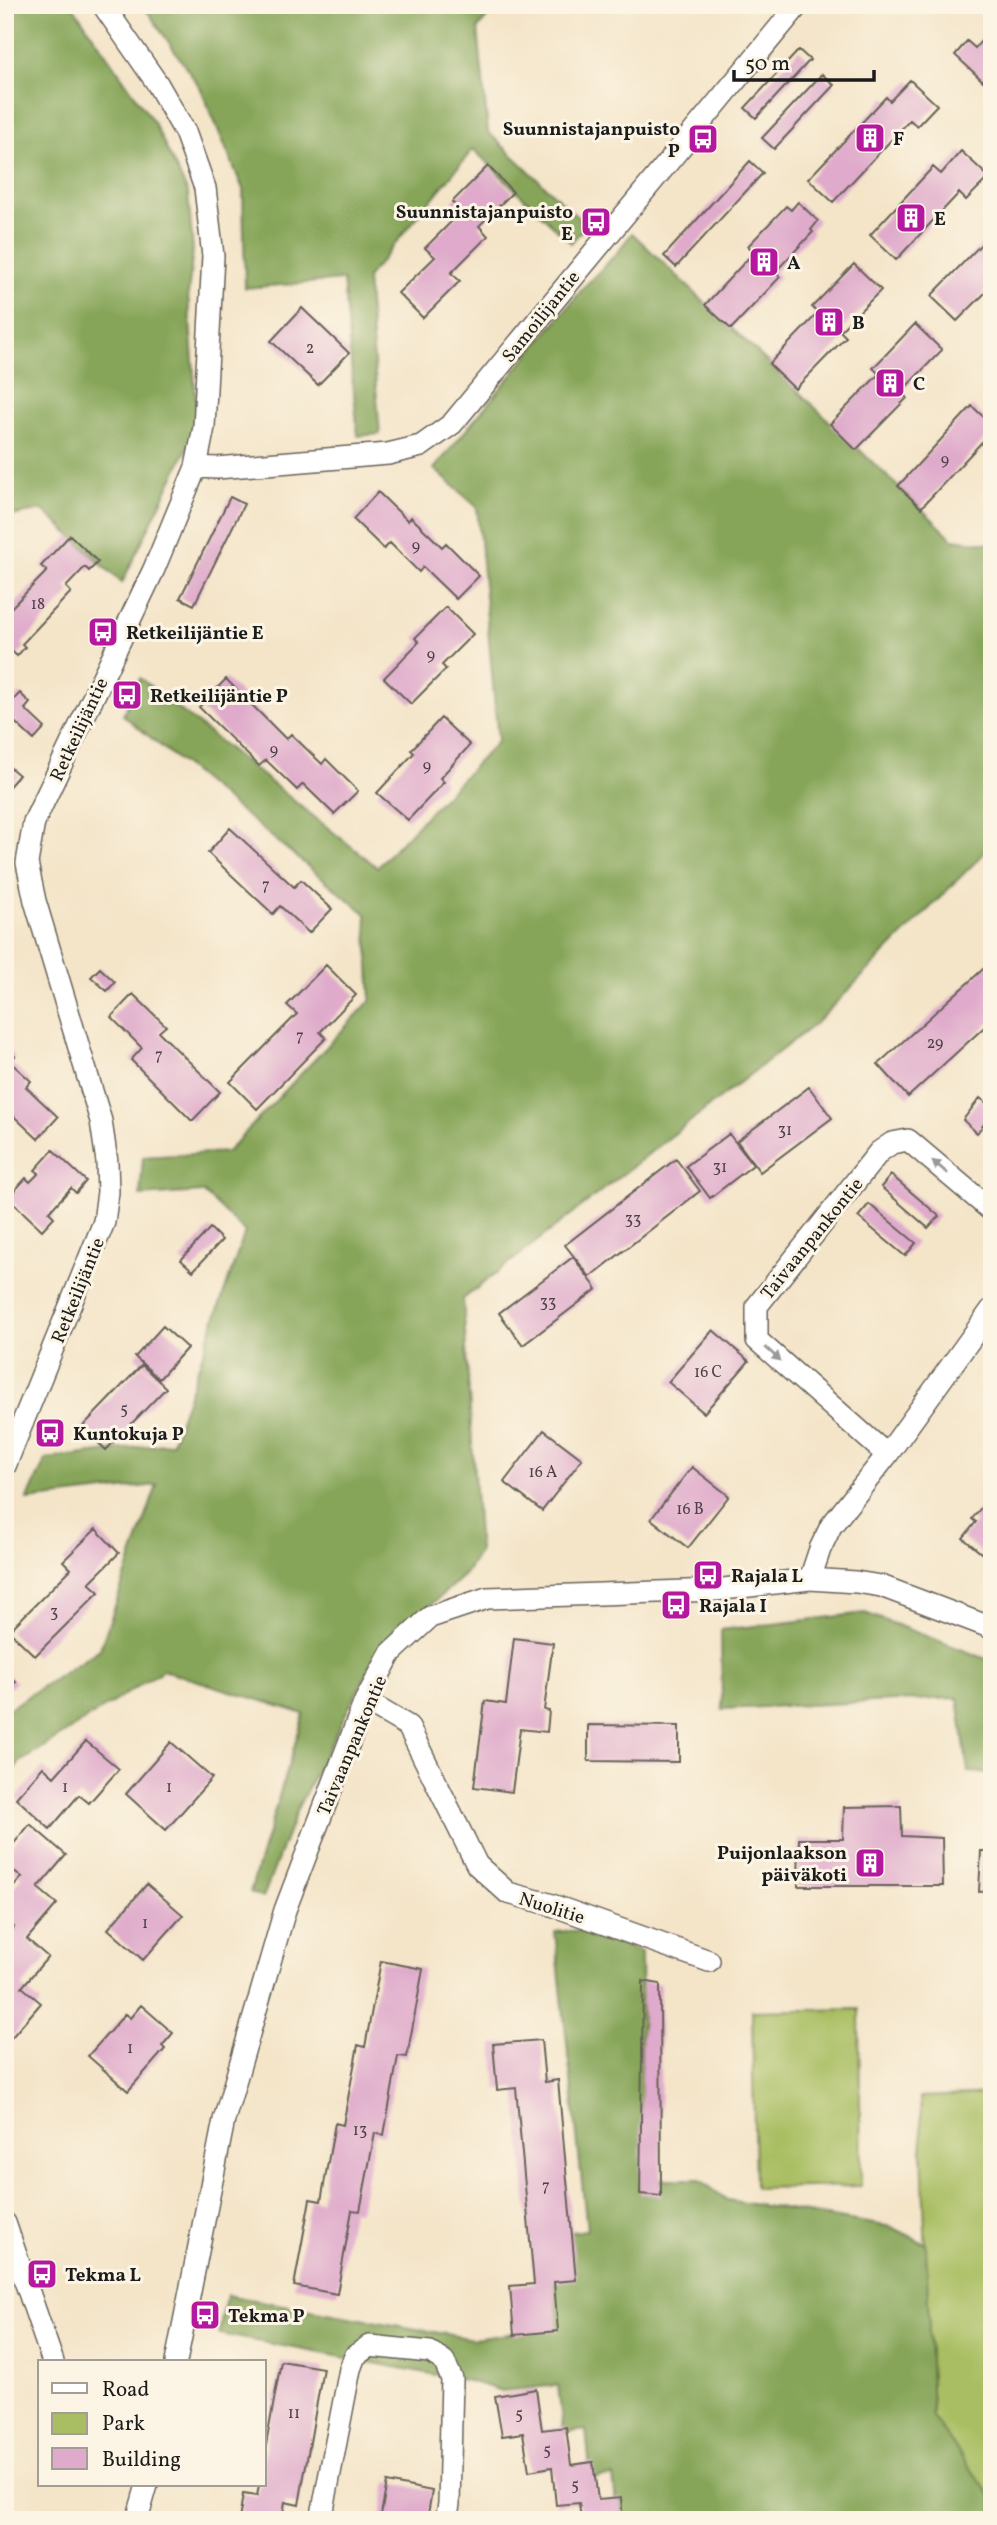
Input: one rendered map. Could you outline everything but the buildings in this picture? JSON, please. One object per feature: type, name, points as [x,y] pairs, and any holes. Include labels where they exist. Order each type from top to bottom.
[{"type":"street","name":"Retkeilijäntie","points":[[5,1466],[104,1222],[108,1192],[101,1121],[35,901],[27,863],[34,822],[154,569],[195,467],[204,427],[213,256],[205,188],[184,132],[157,83],[103,5]]},
{"type":"street","name":"Samoilijantie","points":[[195,467],[218,468],[388,454],[421,446],[437,436],[452,424],[798,5]]},
{"type":"street","name":"Taivaanpankontie","points":[[887,1455],[757,1340],[757,1306],[879,1152],[892,1143],[908,1140],[992,1211]]},
{"type":"street","points":[[810,1579],[831,1526],[887,1455],[992,1309]]},
{"type":"street","name":"Taivaanpankontie","points":[[176,2360],[224,2120],[285,1910],[365,1701],[391,1653],[430,1617],[487,1598],[715,1590],[810,1579],[881,1586],[992,1628]]},
{"type":"street","name":"Nuolitie","points":[[365,1701],[408,1726],[477,1865],[508,1893],[549,1904],[709,1961]]},
{"type":"street","points":[[5,2223],[52,2360]]},
{"type":"street","points":[[321,2520],[350,2369],[355,2356],[369,2346],[430,2352],[444,2361],[452,2379],[449,2504],[446,2520]]},
{"type":"street","points":[[137,2520],[147,2486]]},
{"type":"green space","points":[[17,5],[72,5],[154,123],[188,193],[193,250],[188,295],[198,426],[122,583],[43,510],[5,517],[5,23]]},
{"type":"green space","points":[[143,5],[497,5],[478,28],[488,132],[586,225],[571,243],[473,149],[367,278],[380,434],[358,436],[343,280],[245,288],[243,189],[201,89]]},
{"type":"green space","points":[[632,233],[953,539],[992,544],[992,845],[816,1023],[463,1299],[479,1552],[465,1574],[376,1655],[297,1809],[263,1898],[250,1892],[304,1714],[163,1670],[20,1762],[5,1780],[5,1711],[100,1649],[157,1485],[27,1500],[46,1459],[172,1443],[245,1232],[203,1192],[140,1196],[143,1157],[227,1152],[371,1000],[366,914],[123,715],[140,678],[377,867],[498,741],[477,507],[434,469]]},
{"type":"green space","points":[[865,1613],[992,1661],[992,1773],[968,1772],[958,1698],[722,1709],[721,1630]]},
{"type":"green space","points":[[584,1930],[641,1952],[643,2179],[699,2179],[727,2200],[892,2227],[926,2244],[932,2417],[992,2497],[992,2520],[618,2520],[613,2476],[591,2478],[586,2430],[563,2433],[558,2385],[502,2391],[469,2381],[219,2334],[226,2295],[473,2339],[552,2328],[547,2282],[565,2233],[587,2230],[555,1932]]},
{"type":"green space","points":[[859,2009],[861,2186],[755,2188],[752,2011]]},
{"type":"green space","points":[[992,2094],[992,2520],[932,2417],[920,2097]]},
{"type":"place","name":"F","points":[[870,138]]},
{"type":"place","name":"Suunnistajanpuisto P","points":[[703,139]]},
{"type":"place","name":"E","points":[[911,218]]},
{"type":"place","name":"Suunnistajanpuisto E","points":[[596,222]]},
{"type":"place","name":"A","points":[[764,262]]},
{"type":"place","name":"B","points":[[829,322]]},
{"type":"place","name":"C","points":[[890,383]]},
{"type":"place","name":"Retkeilijäntie E","points":[[103,632]]},
{"type":"place","name":"Retkeilijäntie P","points":[[127,695]]},
{"type":"place","name":"Kuntokuja P","points":[[50,1433]]},
{"type":"place","name":"Rajala L","points":[[708,1575]]},
{"type":"place","name":"Rajala I","points":[[676,1605]]},
{"type":"place","name":"Puijonlaakson päiväkoti","points":[[870,1863]]},
{"type":"place","name":"Tekma L","points":[[42,2274]]},
{"type":"place","name":"Tekma P","points":[[205,2315]]}]
